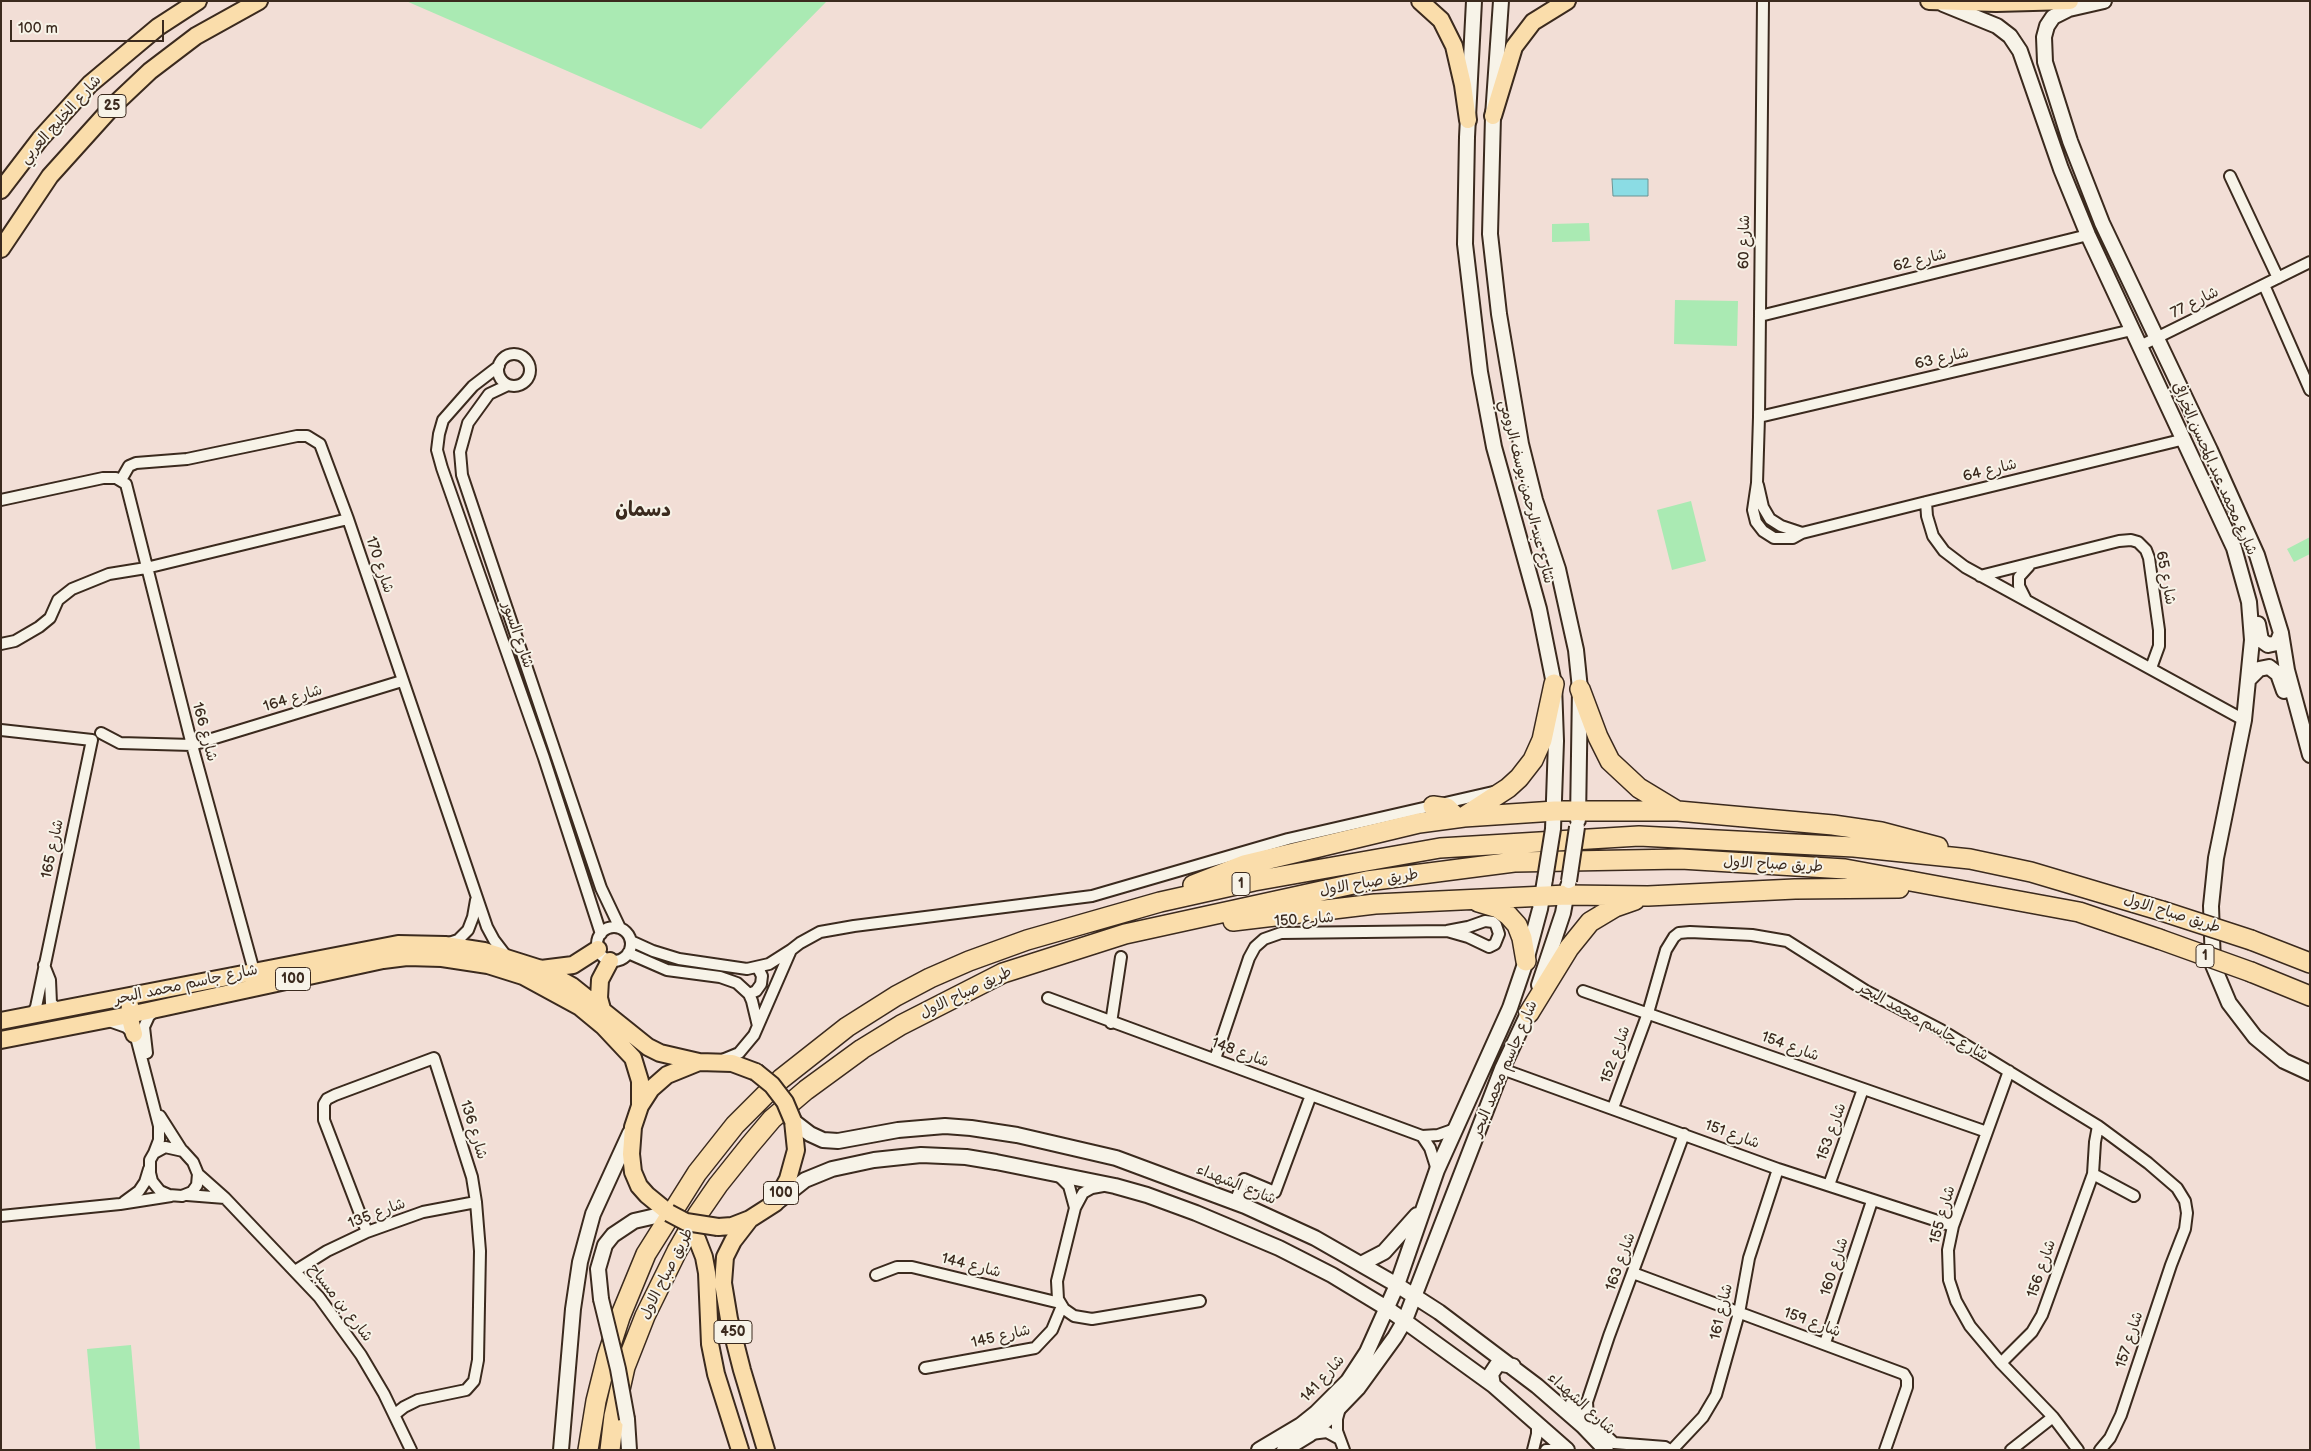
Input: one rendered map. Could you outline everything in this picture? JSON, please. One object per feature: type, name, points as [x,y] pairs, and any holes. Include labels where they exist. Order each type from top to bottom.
[{"type":"highway","points":[[1461,817],[1508,788],[1519,778],[1533,760],[1542,740],[1554,684]]},
{"type":"highway","points":[[1580,689],[1598,737],[1610,761],[1639,788],[1678,811]]},
{"type":"highway","points":[[1433,806],[1447,808],[1461,817]]},
{"type":"highway","points":[[1160,902],[1202,880],[1244,865],[1419,824],[1461,817],[1554,820],[1678,811],[1833,825],[1871,831],[1924,843],[1970,859]]},
{"type":"highway","name":"طريق صباح الاول","points":[[588,1450],[596,1401],[607,1357],[620,1317],[646,1254],[660,1228],[697,1173],[735,1125],[781,1079],[847,1027],[930,978],[969,960],[1027,940],[1160,902],[1254,880],[1440,848],[1639,836],[1854,847],[1970,859],[2031,872],[2162,911],[2304,959]]},
{"type":"highway","name":"طريق صباح الاول","points":[[610,1450],[614,1416],[625,1367],[645,1316],[677,1251],[718,1185],[772,1119],[834,1069],[901,1025],[1003,973],[1125,934],[1367,881],[1514,862],[1681,859],[1835,869],[2079,912],[2251,972],[2310,996]]},
{"type":"highway","points":[[1125,934],[1376,904],[1473,900],[1544,888],[1568,888],[1648,896],[1795,889],[1941,888]]},
{"type":"highway","points":[[1529,1013],[1569,948],[1590,922],[1615,906],[1648,896]]},
{"type":"highway","points":[[1473,900],[1498,908],[1508,915],[1516,925],[1522,938],[1526,960]]},
{"type":"highway","points":[[2286,987],[2310,1002]]},
{"type":"main road","name":"شارع الخليج العربي","points":[[1,190],[40,139],[90,84],[158,27],[198,1]]},
{"type":"main road","name":"شارع الخليج العربي","points":[[1,249],[50,176],[114,105],[150,71],[188,41],[259,1]]},
{"type":"main road","points":[[1420,1],[1441,20],[1452,42],[1461,72],[1468,120]]},
{"type":"main road","name":"شارع عبد الرحمن يوسف الرومي","points":[[1474,1],[1467,136],[1465,244],[1480,372],[1494,447],[1537,600],[1554,684],[1554,820]]},
{"type":"main road","name":"شارع عبد الرحمن يوسف الرومي","points":[[1501,1],[1493,116],[1490,234],[1499,314],[1521,444],[1535,500],[1560,574],[1576,650],[1580,689],[1578,819]]},
{"type":"main road","points":[[1493,116],[1514,47],[1533,22],[1567,1]]},
{"type":"main road","points":[[1929,1],[1996,3],[2070,1]]},
{"type":"main road","name":"شارع محمد عبد المحسن الخرافي","points":[[1934,1],[1979,17],[1997,26],[2010,36],[2020,51],[2088,235],[2231,539],[2244,578],[2252,623],[2250,678],[2245,715],[2216,858],[2211,906],[2213,965],[2229,1003],[2255,1036],[2284,1061],[2310,1072]]},
{"type":"main road","name":"شارع محمد عبد المحسن الخرافي","points":[[2104,1],[2063,12],[2053,17],[2046,30],[2044,45],[2046,62],[2061,113],[2102,223],[2257,555],[2281,633],[2287,670],[2309,753]]},
{"type":"main road","points":[[2046,124],[2050,116],[2061,113]]},
{"type":"main road","points":[[1467,136],[1472,126],[1482,124],[1489,127],[1493,138]]},
{"type":"main road","points":[[2244,578],[2254,597],[2261,640],[2268,645],[2276,644],[2280,640],[2281,633]]},
{"type":"main road","points":[[2250,678],[2262,667],[2269,667],[2278,674],[2294,727],[2309,753]]},
{"type":"main road","name":"شارع جاسم محمد البحر","points":[[1405,1320],[1502,1069],[1529,1013],[1544,973],[1568,888],[1578,819]]},
{"type":"main road","name":"شارع جاسم محمد البحر","points":[[1388,1308],[1437,1170],[1510,1008],[1526,960],[1544,888],[1554,820]]},
{"type":"main road","points":[[541,969],[573,965],[599,941]]},
{"type":"main road","name":"شارع جاسم محمد البحر","points":[[1,1021],[398,944],[445,945],[508,957],[541,969],[572,986],[660,1054],[699,1062]]},
{"type":"main road","name":"شارع جاسم محمد البحر","points":[[1,1040],[129,1015],[383,960],[434,958],[488,965],[540,984],[580,1007],[604,1026],[623,1046],[635,1063],[640,1081],[640,1106]]},
{"type":"main road","points":[[602,1009],[598,992],[600,980],[610,961]]},
{"type":"main road","points":[[134,1034],[129,1015],[131,1001],[139,994]]},
{"type":"main road","name":"100","points":[[718,1061],[732,1063],[756,1072],[772,1085],[785,1102],[793,1120],[796,1150],[788,1179],[775,1203],[750,1219],[732,1226],[718,1227],[686,1222],[669,1213],[647,1196],[639,1186],[633,1172],[631,1154],[633,1128],[640,1106],[652,1089],[667,1075],[699,1062],[718,1061]]},
{"type":"main road","name":"شارع الشهداء","points":[[793,1120],[810,1134],[823,1140],[838,1141],[898,1130],[945,1126],[1017,1135],[1116,1158],[1235,1202],[1292,1226],[1414,1296],[1513,1366],[1554,1400],[1606,1450]]},
{"type":"main road","points":[[561,1450],[573,1309],[580,1262],[594,1214],[633,1128]]},
{"type":"main road","points":[[775,1203],[805,1180],[832,1169],[899,1157],[966,1157],[1115,1186],[1196,1213],[1271,1245],[1332,1275],[1388,1308],[1493,1385],[1537,1422],[1565,1450]]},
{"type":"main road","points":[[1361,1264],[1384,1252],[1424,1207]]},
{"type":"main road","name":"طريق صباح الاول","points":[[629,1450],[627,1419],[618,1368],[601,1299],[598,1269],[605,1245],[612,1235],[634,1221],[669,1213]]},
{"type":"main road","name":"450","points":[[750,1219],[733,1241],[725,1257],[723,1282],[729,1319],[742,1370],[766,1450]]},
{"type":"main road","name":"450","points":[[686,1222],[697,1239],[704,1257],[707,1273],[710,1344],[716,1374],[740,1450]]},
{"type":"main road","name":"شارع 141","points":[[1259,1450],[1302,1425],[1316,1414],[1348,1381],[1367,1352],[1388,1308]]},
{"type":"main road","name":"شارع 141","points":[[1284,1450],[1310,1434],[1342,1406],[1374,1368],[1405,1320]]},
{"type":"main road","points":[[1493,1385],[1491,1374],[1497,1366],[1502,1364],[1513,1366]]},
{"type":"street","name":"شارع 60","points":[[1757,483],[1763,1]]},
{"type":"street","points":[[2230,176],[2278,278]]},
{"type":"street","name":"شارع 62","points":[[1760,316],[2088,235]]},
{"type":"street","name":"شارع 77","points":[[2140,346],[2310,262]]},
{"type":"street","points":[[2264,285],[2310,390]]},
{"type":"street","name":"شارع 63","points":[[1759,417],[2132,330]]},
{"type":"street","points":[[511,354],[521,355],[528,362],[530,374],[525,382],[517,386],[508,385],[500,377],[499,366],[502,359],[511,354]]},
{"type":"street","name":"شارع السور","points":[[499,366],[473,386],[443,420],[438,434],[437,450],[445,478],[544,758],[599,941]]},
{"type":"street","name":"شارع السور","points":[[508,385],[488,394],[468,423],[460,452],[462,475],[601,888],[620,928]]},
{"type":"street","name":"شارع 170","points":[[121,480],[129,466],[136,463],[187,459],[293,436],[307,436],[315,440],[322,448],[348,519],[476,896],[490,934],[508,957]]},
{"type":"street","name":"شارع 64","points":[[1757,483],[1753,510],[1756,522],[1763,532],[1781,539],[1793,538],[1802,533],[2185,439]]},
{"type":"street","points":[[1,500],[102,478],[121,480]]},
{"type":"street","name":"شارع 166","points":[[121,480],[126,484],[131,500],[146,568],[192,745],[254,971]]},
{"type":"street","points":[[1926,502],[1930,529],[1940,546],[1957,562],[2226,710],[2245,715]]},
{"type":"street","points":[[1,644],[15,642],[39,627],[50,618],[58,600],[72,590],[109,574],[146,568],[348,519]]},
{"type":"street","name":"شارع 65","points":[[1980,576],[2034,564],[2119,541],[2131,540],[2141,545],[2149,558],[2159,630],[2159,642],[2151,668]]},
{"type":"street","points":[[2026,600],[2019,586],[2019,577],[2023,570],[2034,564]]},
{"type":"street","name":"شارع 164","points":[[101,733],[120,743],[192,745],[402,681]]},
{"type":"street","name":"شارع 165","points":[[1,730],[92,740],[35,1011],[31,1016]]},
{"type":"street","points":[[631,941],[628,953],[621,959],[610,961],[603,957],[599,941],[609,928],[620,928],[626,932],[631,941],[653,951],[679,959],[747,969],[758,968],[769,964],[820,932],[1092,896],[1288,839],[1508,788]]},
{"type":"street","name":"شارع 170","points":[[445,945],[458,940],[468,930],[473,917],[476,896]]},
{"type":"street","name":"شارع 150","points":[[1215,1059],[1249,958],[1255,947],[1264,939],[1282,933],[1447,931]]},
{"type":"street","name":"شارع جاسم محمد البحر","points":[[1648,1013],[1666,950],[1670,941],[1679,933],[1774,937],[1800,947],[1866,990],[1941,1030],[2098,1126],[2148,1163],[2180,1192],[2187,1213],[2182,1236]]},
{"type":"street","points":[[718,1061],[739,1053],[746,1046],[758,1027],[791,950]]},
{"type":"street","points":[[628,953],[666,970],[729,979],[737,983],[749,994],[758,1027]]},
{"type":"street","points":[[1111,1023],[1121,957]]},
{"type":"street","name":"شارع 165","points":[[44,963],[50,980],[51,1003],[60,1011]]},
{"type":"street","points":[[749,994],[761,984],[762,976],[758,968]]},
{"type":"street","name":"شارع 154","points":[[1583,991],[1987,1132]]},
{"type":"street","name":"شارع 148","points":[[1048,998],[1111,1023],[1215,1059],[1422,1136],[1438,1135],[1455,1129]]},
{"type":"street","points":[[159,1008],[147,1019],[144,1027],[144,1038],[159,1113],[181,1149],[191,1158],[198,1174],[196,1188],[186,1195]]},
{"type":"street","name":"شارع 152","points":[[1613,1108],[1648,1013]]},
{"type":"street","points":[[103,1020],[121,1024],[134,1034],[159,1126],[159,1140],[145,1182],[139,1192],[120,1204]]},
{"type":"street","name":"شارع 136","points":[[367,1232],[324,1120],[324,1104],[329,1097],[434,1058],[472,1177],[476,1202],[480,1251],[478,1360],[474,1381],[471,1386],[461,1392],[426,1397],[410,1403],[394,1415]]},
{"type":"street","name":"شارع 151","points":[[1502,1069],[1872,1201],[1952,1226]]},
{"type":"street","name":"شارع 155","points":[[2009,1071],[1952,1226],[1947,1261],[1952,1291],[1970,1326],[2001,1363],[2053,1417],[2078,1450]]},
{"type":"street","name":"شارع 153","points":[[1829,1185],[1863,1089]]},
{"type":"street","points":[[1235,1202],[1244,1179],[1275,1192],[1312,1095]]},
{"type":"street","name":"شارع 156","points":[[2001,1363],[2032,1332],[2042,1315],[2093,1174],[2098,1126]]},
{"type":"street","name":"شارع 163","points":[[1588,1419],[1587,1402],[1684,1134]]},
{"type":"street","points":[[1422,1136],[1430,1148],[1437,1170]]},
{"type":"street","points":[[154,1153],[164,1147],[181,1149]]},
{"type":"street","points":[[149,1168],[155,1186],[172,1196]]},
{"type":"street","name":"شارع 161","points":[[1571,1403],[1614,1443],[1665,1447],[1671,1450],[1693,1430],[1711,1406],[1716,1395],[1739,1313],[1749,1258],[1778,1168]]},
{"type":"street","name":"شارع بن مسباح","points":[[198,1174],[295,1271],[352,1339],[411,1448]]},
{"type":"street","points":[[2093,1174],[2134,1196]]},
{"type":"street","points":[[1058,1175],[1069,1186],[1075,1208]]},
{"type":"street","points":[[1061,1305],[1058,1281],[1075,1208],[1080,1196],[1088,1190],[1102,1186],[1115,1186]]},
{"type":"street","points":[[1,1216],[120,1204],[172,1196],[186,1195],[224,1198]]},
{"type":"street","name":"شارع 160","points":[[1826,1343],[1872,1201]]},
{"type":"street","name":"شارع 135","points":[[295,1271],[327,1251],[367,1232],[423,1212],[476,1202]]},
{"type":"street","name":"شارع 157","points":[[2100,1450],[2110,1438],[2121,1415],[2182,1236]]},
{"type":"street","name":"شارع 144","points":[[876,1275],[897,1268],[912,1267],[1061,1305],[1074,1316],[1092,1319],[1200,1301]]},
{"type":"street","name":"شارع 159","points":[[1633,1273],[1826,1343],[1896,1370],[1906,1377],[1907,1387],[1885,1450]]},
{"type":"street","name":"شارع 145","points":[[925,1368],[1035,1348],[1052,1330],[1061,1305]]},
{"type":"street","points":[[1554,1400],[1571,1403],[1587,1402]]},
{"type":"street","points":[[1342,1406],[1336,1422],[1338,1438],[1344,1450]]},
{"type":"street","points":[[2011,1450],[2053,1417]]},
{"type":"street","points":[[1533,1450],[1537,1434],[1537,1422]]},
{"type":"street","points":[[1310,1434],[1327,1432],[1338,1438]]},
{"type":"street","points":[[1546,1450],[1565,1450]]},
{"type":"green space","points":[[406,1],[827,1],[701,129]]},
{"type":"green space","points":[[1589,223],[1590,241],[1552,242],[1552,224]]},
{"type":"green space","points":[[1675,300],[1738,301],[1737,346],[1674,344]]},
{"type":"green space","points":[[1691,501],[1706,561],[1672,570],[1657,510]]},
{"type":"green space","points":[[2310,537],[2310,554],[2294,562],[2287,549]]},
{"type":"green space","points":[[131,1345],[140,1450],[96,1450],[87,1349]]},
{"type":"water","points":[[1612,179],[1648,179],[1648,196],[1613,196]]},
{"type":"district","name":"دسمان","points":[[643,511]]}]
